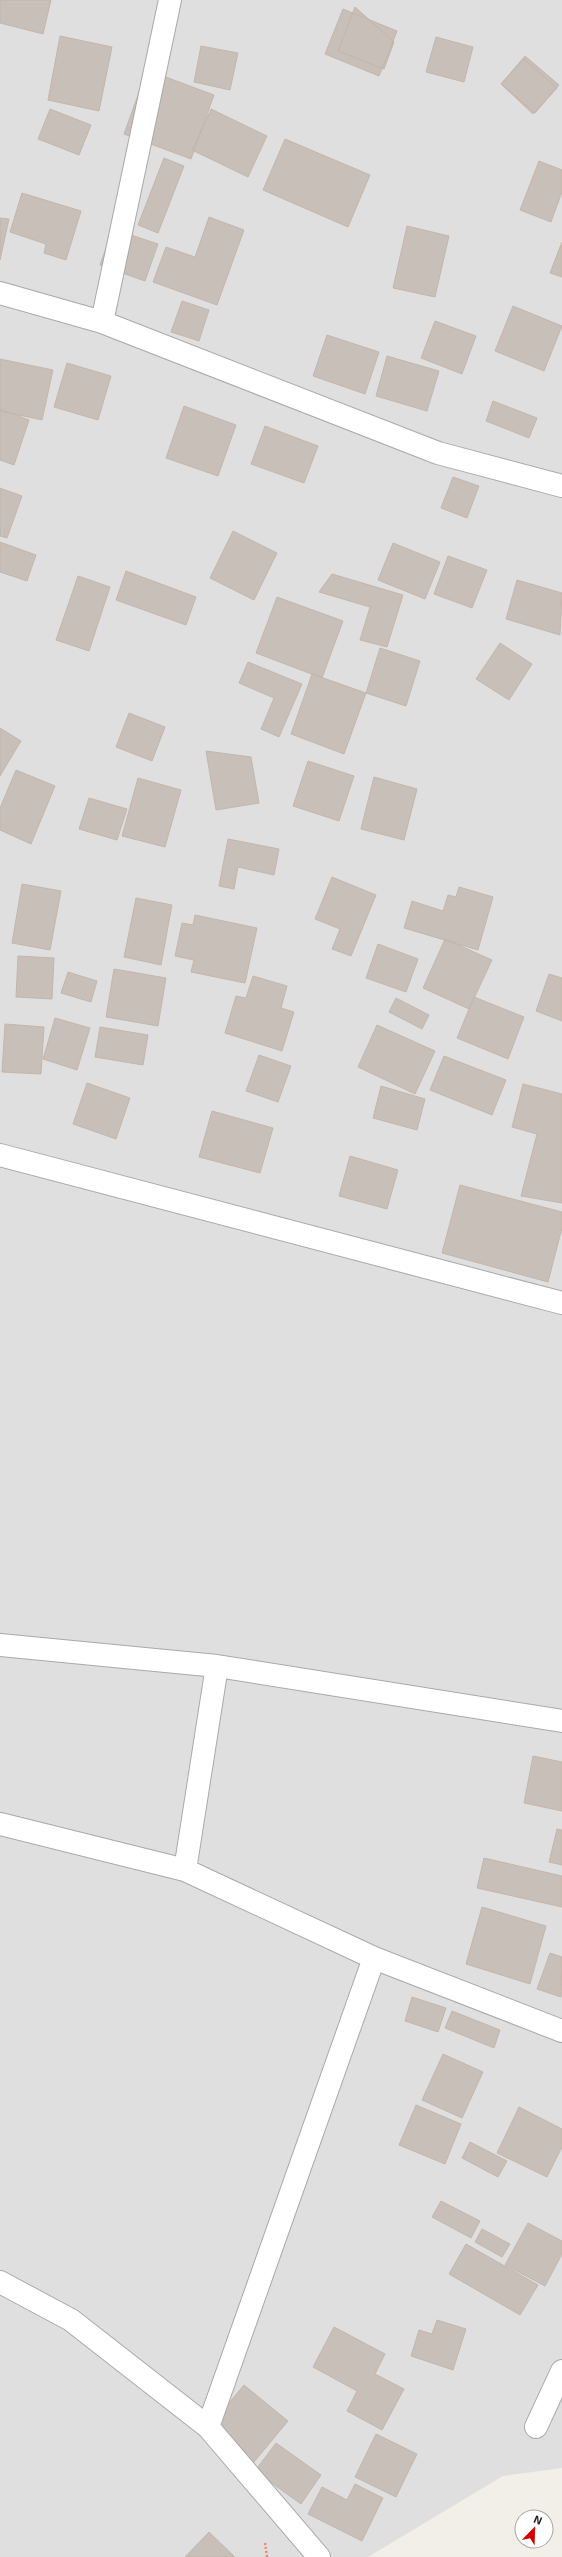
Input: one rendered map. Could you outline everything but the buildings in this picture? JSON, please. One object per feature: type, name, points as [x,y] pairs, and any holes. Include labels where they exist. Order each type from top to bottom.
[{"type":"street","points":[[102,322],[170,0]]},
{"type":"street","points":[[0,293],[102,322],[438,452],[562,486]]},
{"type":"street","points":[[0,1155],[562,1303]]},
{"type":"street","points":[[0,1644],[217,1666],[562,1722]]},
{"type":"street","points":[[185,1870],[217,1666]]},
{"type":"street","points":[[0,1824],[185,1870],[374,1958],[562,2031]]},
{"type":"street","points":[[208,2427],[374,1958]]},
{"type":"street","points":[[0,2282],[71,2320],[208,2427],[319,2557]]},
{"type":"street","points":[[536,2427],[562,2372]]},
{"type":"shaded area","points":[[0,0],[562,0],[562,2468],[503,2476],[368,2557],[0,2557]]}]
